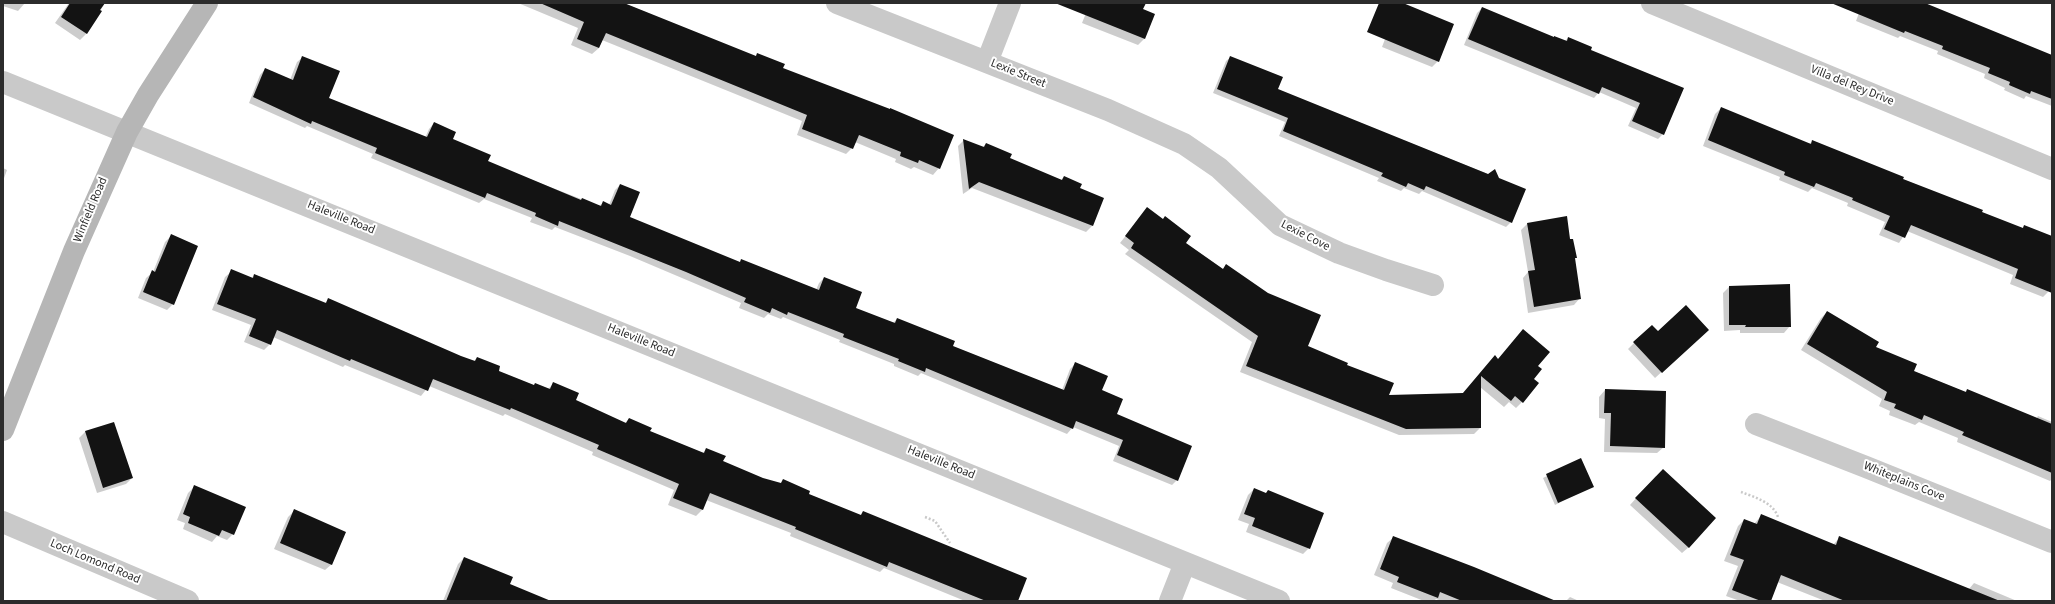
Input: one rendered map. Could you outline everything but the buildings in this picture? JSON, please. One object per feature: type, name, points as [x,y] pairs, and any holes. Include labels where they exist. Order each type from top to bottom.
[{"type":"street","name":"Winfield Road","points":[[3,430],[77,244],[127,132],[148,95],[207,3]]},
{"type":"street","name":"Lexie Street","points":[[837,3],[1108,110],[1184,144],[1197,152]]},
{"type":"street","points":[[987,62],[1010,3]]},
{"type":"street","name":"Villa del Rey Drive","points":[[1652,3],[2052,169]]},
{"type":"street","name":"Haleville Road","points":[[3,82],[1279,601]]},
{"type":"street","name":"Lexie Cove","points":[[1197,152],[1219,168],[1280,225],[1339,253],[1386,270],[1433,284]]},
{"type":"street","name":"Whiteplains Cove","points":[[1756,424],[1866,466],[2052,542]]},
{"type":"street","name":"Loch Lomond Road","points":[[3,522],[188,601]]},
{"type":"street","points":[[1170,601],[1185,563]]},
{"type":"path","points":[[1741,492],[1770,505],[1775,510],[1778,517]]},
{"type":"path","points":[[925,517],[935,521],[950,544]]}]
